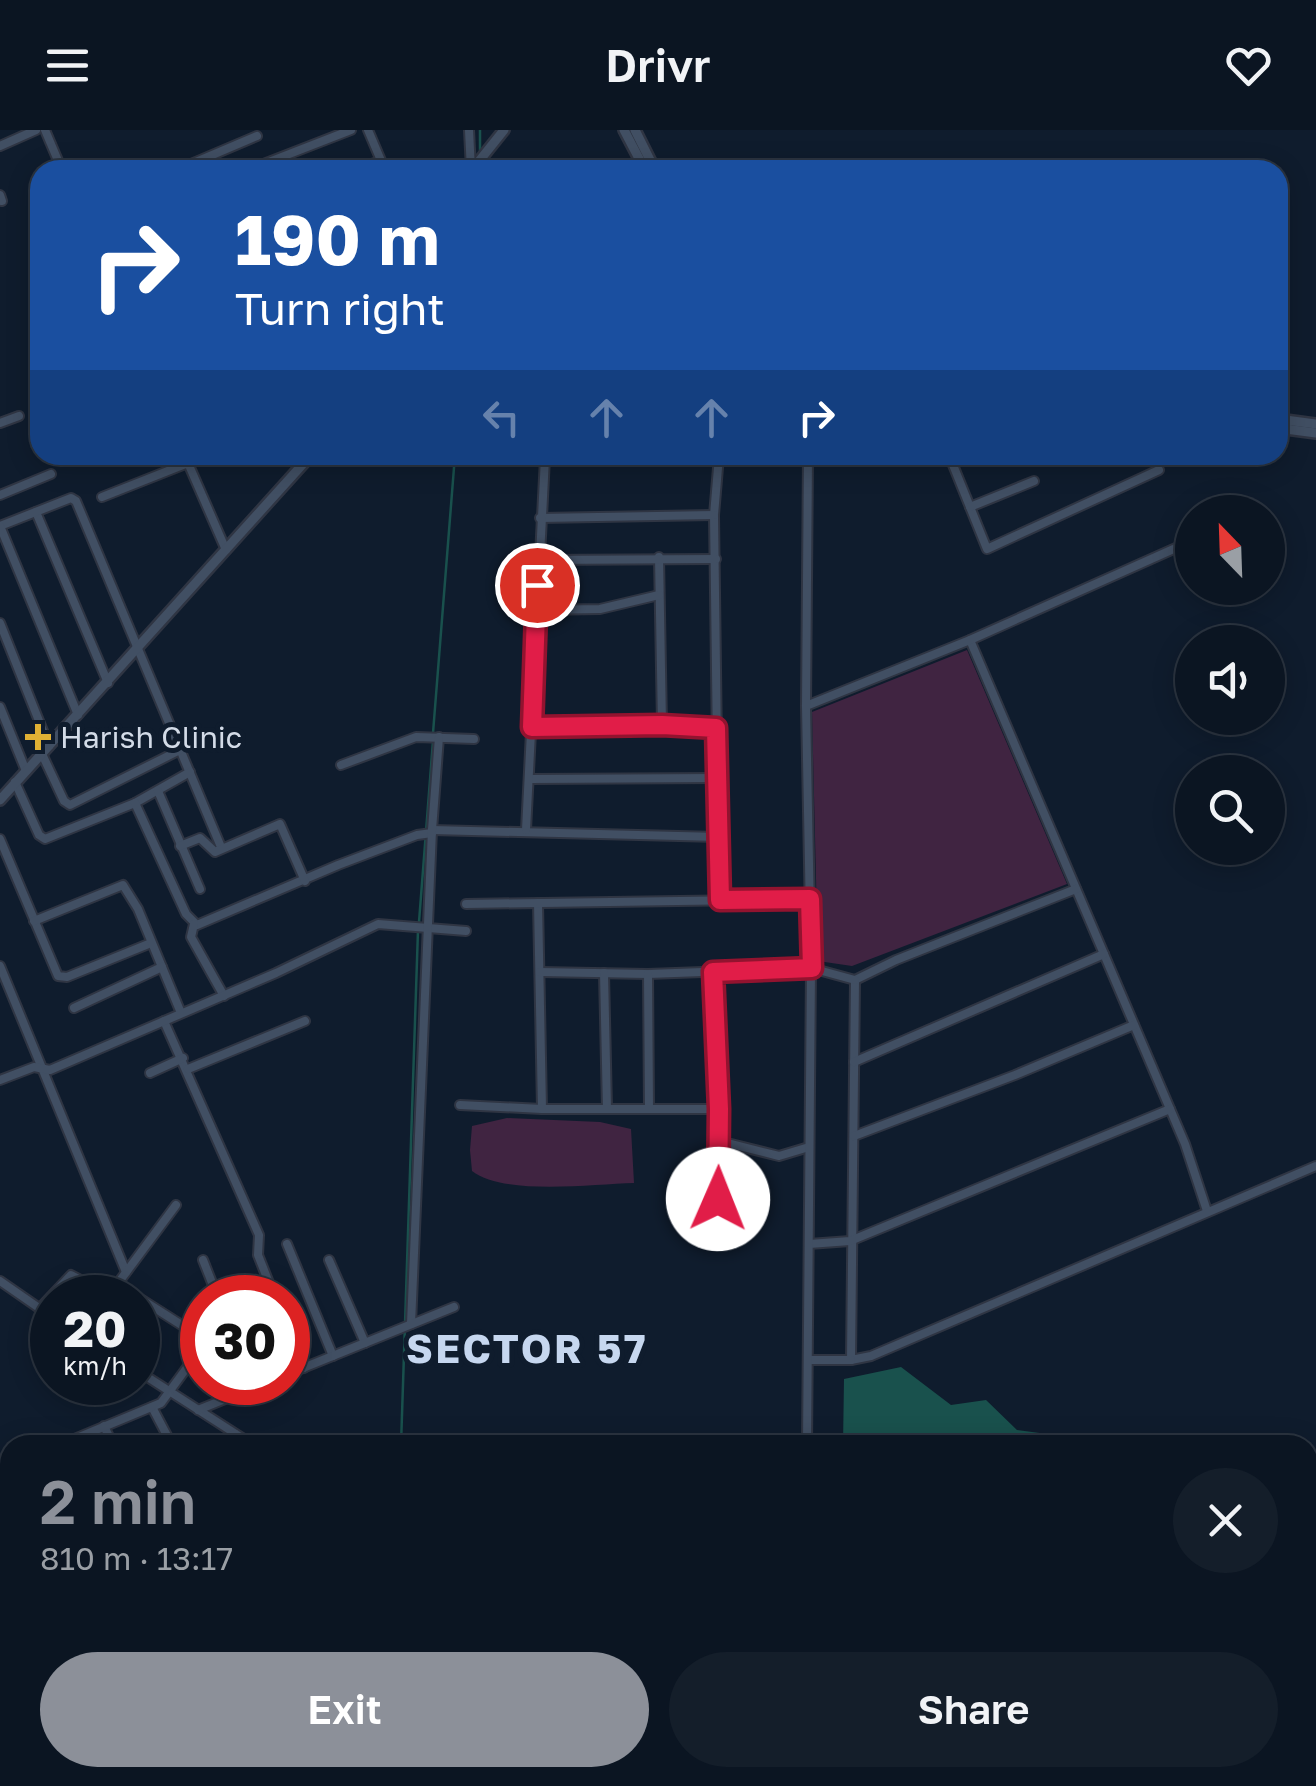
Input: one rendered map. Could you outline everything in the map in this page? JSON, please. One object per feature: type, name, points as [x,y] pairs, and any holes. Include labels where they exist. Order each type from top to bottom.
[{"type":"street","points":[[0,146],[36,130]]},
{"type":"street","points":[[46,130],[58,160]]},
{"type":"street","points":[[274,160],[350,130]]},
{"type":"street","points":[[368,130],[380,160]]},
{"type":"street","points":[[469,130],[472,160]]},
{"type":"street","points":[[490,149],[492,130]]},
{"type":"street","points":[[480,160],[504,130]]},
{"type":"street","points":[[624,130],[640,160]]},
{"type":"street","points":[[634,130],[649,160]]},
{"type":"street","points":[[200,160],[257,136]]},
{"type":"street","points":[[0,423],[19,416]]},
{"type":"street","points":[[1288,420],[1316,424]]},
{"type":"street","points":[[1288,429],[1316,433]]},
{"type":"street","points":[[102,497],[181,465]]},
{"type":"street","points":[[189,465],[226,550]]},
{"type":"street","points":[[2,797],[301,465]]},
{"type":"street","points":[[526,830],[544,465]]},
{"type":"street","points":[[718,465],[714,515],[720,900]]},
{"type":"street","points":[[807,1435],[812,968],[806,706],[808,465]]},
{"type":"street","points":[[953,465],[987,550],[1159,470]]},
{"type":"street","points":[[0,495],[51,474]]},
{"type":"street","points":[[970,508],[1034,481]]},
{"type":"street","points":[[78,714],[2,540],[0,526],[71,498],[76,501],[221,847]]},
{"type":"street","points":[[36,512],[108,682]]},
{"type":"street","points":[[540,518],[714,515]]},
{"type":"street","points":[[806,706],[970,640],[1175,548]]},
{"type":"street","points":[[659,557],[662,725]]},
{"type":"street","points":[[538,560],[716,558]]},
{"type":"street","points":[[536,610],[600,610],[658,594]]},
{"type":"street","points":[[0,623],[64,801],[70,804],[180,750]]},
{"type":"street","points":[[970,640],[1170,1109],[1207,1211]]},
{"type":"street","points":[[0,707],[26,771]]},
{"type":"street","points":[[532,727],[716,728]]},
{"type":"street","points":[[342,765],[403,740],[425,736],[474,740]]},
{"type":"street","points":[[405,1326],[428,832],[438,737]]},
{"type":"street","points":[[15,782],[43,839],[135,803],[190,772]]},
{"type":"street","points":[[529,779],[718,778]]},
{"type":"street","points":[[0,783],[2,797]]},
{"type":"street","points":[[158,790],[200,889]]},
{"type":"street","points":[[135,803],[194,924],[192,940],[224,996]]},
{"type":"street","points":[[180,846],[200,838],[212,852],[280,824],[305,881]]},
{"type":"street","points":[[194,924],[428,832],[526,830],[719,837]]},
{"type":"street","points":[[0,839],[60,977],[151,943]]},
{"type":"street","points":[[34,921],[122,885],[138,910],[181,1014]]},
{"type":"street","points":[[540,972],[648,974],[812,968],[854,980],[1076,889]]},
{"type":"street","points":[[466,904],[810,899]]},
{"type":"street","points":[[538,904],[542,1109]]},
{"type":"street","points":[[1,1077],[40,1067],[50,1070],[224,996],[371,926],[384,923],[466,930]]},
{"type":"street","points":[[854,1062],[1104,954]]},
{"type":"street","points":[[0,966],[126,1272]]},
{"type":"street","points":[[74,1008],[162,967]]},
{"type":"street","points":[[713,972],[718,1199]]},
{"type":"street","points":[[604,974],[607,1109]]},
{"type":"street","points":[[648,974],[649,1109]]},
{"type":"street","points":[[851,1360],[854,980]]},
{"type":"street","points":[[164,1020],[259,1235],[258,1254],[266,1275]]},
{"type":"street","points":[[188,1069],[305,1021]]},
{"type":"street","points":[[854,1136],[1134,1025]]},
{"type":"street","points":[[150,1073],[183,1058]]},
{"type":"street","points":[[460,1106],[719,1109]]},
{"type":"street","points":[[809,1244],[850,1242],[1170,1109]]},
{"type":"street","points":[[719,1141],[779,1156],[810,1146]]},
{"type":"street","points":[[809,1360],[871,1356],[1316,1166]]},
{"type":"street","points":[[124,1275],[176,1205]]},
{"type":"street","points":[[287,1244],[333,1356]]},
{"type":"street","points":[[203,1260],[209,1275]]},
{"type":"street","points":[[329,1260],[366,1343]]},
{"type":"street","points":[[0,1281],[30,1301]]},
{"type":"street","points":[[310,1366],[454,1307]]},
{"type":"street","points":[[83,1435],[152,1407],[180,1379]]},
{"type":"street","points":[[160,1385],[235,1434]]},
{"type":"street","points":[[198,1410],[209,1405]]},
{"type":"street","points":[[152,1407],[167,1435]]},
{"type":"street","points":[[104,1426],[108,1435]]},
{"type":"shaded area","points":[[967,650],[1067,884],[852,966],[818,961],[812,712]]},
{"type":"shaded area","points":[[507,1118],[600,1122],[631,1129],[634,1183],[527,1186],[505,1184],[472,1171],[472,1126]]},
{"type":"shaded area","points":[[901,1367],[951,1405],[986,1400],[1017,1430],[1047,1435],[843,1435],[844,1379]]},
{"type":"waterway","points":[[480,130],[480,153]]},
{"type":"waterway","points":[[433,733],[454,465]]},
{"type":"waterway","points":[[419,922],[433,741]]},
{"type":"waterway","points":[[401,1435],[418,930]]},
{"type":"place","name":"Harish Clinic","points":[[38,737]]},
{"type":"district","name":"SECTOR 57","points":[[527,1348]]},
{"type":"route","points":[[537,585],[532,727],[716,728],[720,900],[810,899],[812,968],[713,972],[718,1199]]}]
